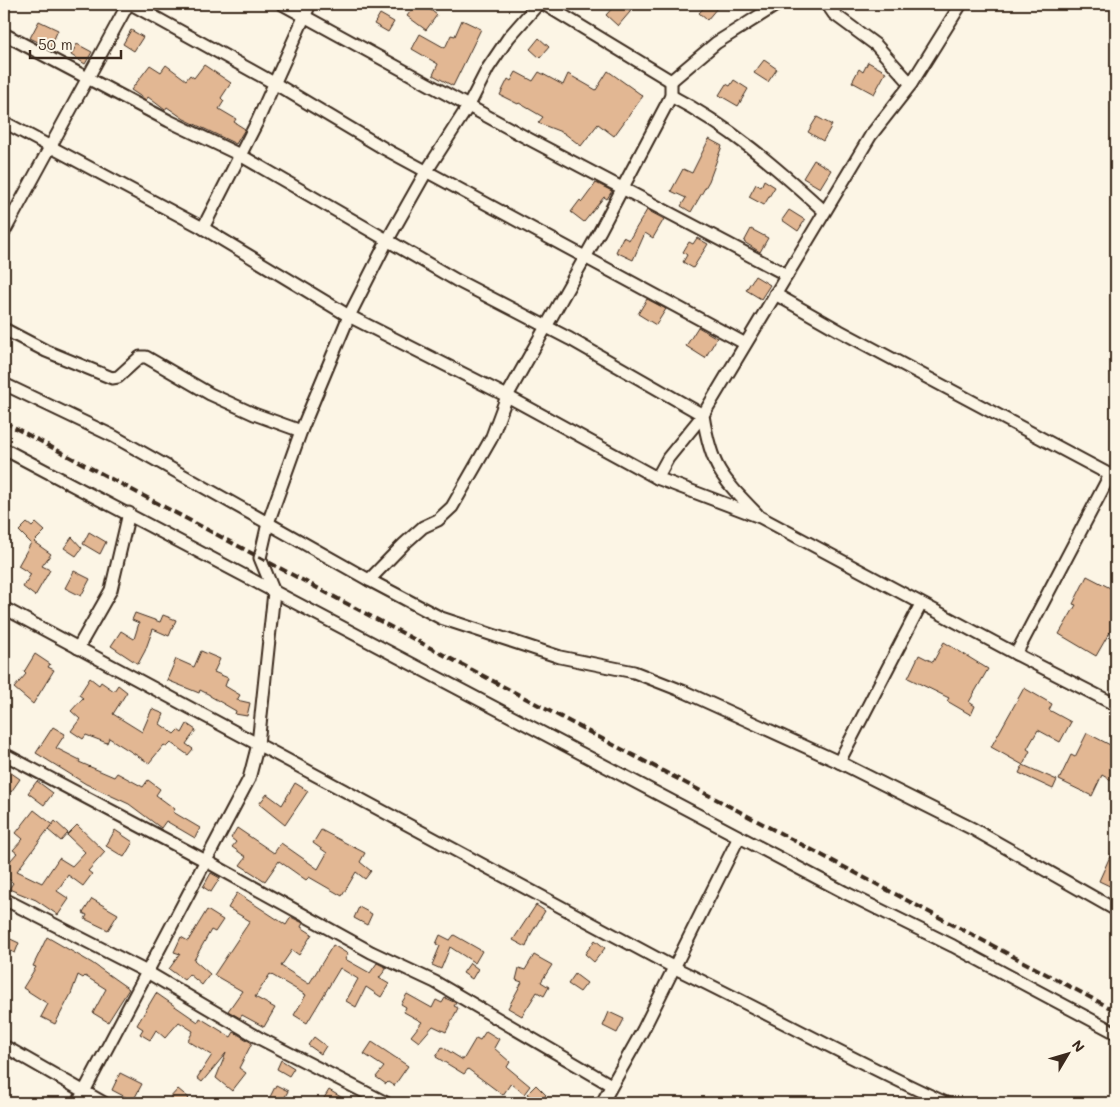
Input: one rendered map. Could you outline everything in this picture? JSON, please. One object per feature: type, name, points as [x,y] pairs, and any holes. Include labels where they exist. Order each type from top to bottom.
[{"type":"street","points":[[4,232],[129,4],[274,83],[426,172],[584,259],[744,343]]},
{"type":"street","points":[[282,4],[787,275]]},
{"type":"street","points":[[203,228],[274,83],[310,4]]},
{"type":"street","points":[[81,1098],[248,779],[258,744],[274,592],[260,558],[268,523],[301,431],[349,316],[387,241],[426,172],[469,105],[488,68],[509,37],[538,4]]},
{"type":"street","points":[[544,4],[671,81]]},
{"type":"street","points":[[369,580],[423,527],[438,520],[452,506],[491,439],[507,396],[584,259],[671,96],[671,81],[716,43],[778,4]]},
{"type":"street","points":[[827,4],[834,14],[876,45],[911,84]]},
{"type":"street","points":[[657,478],[668,458],[703,415],[744,343],[871,135],[911,84],[961,4]]},
{"type":"street","points":[[4,34],[169,121],[240,154],[387,241],[703,415]]},
{"type":"street","points":[[671,96],[698,110],[744,142],[824,211]]},
{"type":"street","points":[[4,122],[203,228],[349,316],[507,396],[657,478],[760,517],[921,604],[1116,705]]},
{"type":"street","points":[[775,294],[840,332],[1113,476],[1016,654]]},
{"type":"street","points":[[4,329],[46,351],[112,378],[118,377],[140,357],[146,357],[210,394],[254,414],[301,431]]},
{"type":"street","points":[[4,384],[113,436],[369,580],[441,618],[560,657],[634,672],[685,692],[839,762],[973,829],[1116,910]]},
{"type":"street","points":[[703,415],[708,448],[717,467],[729,486],[760,517]]},
{"type":"street","points":[[4,449],[739,837],[953,946],[1116,1033]]},
{"type":"street","points":[[78,648],[111,590],[128,513]]},
{"type":"street","points":[[839,762],[921,604]]},
{"type":"street","points":[[4,608],[675,968],[749,1004],[886,1076],[946,1103]]},
{"type":"street","points":[[4,754],[206,861],[362,947],[435,982],[611,1085]]},
{"type":"street","points":[[602,1103],[675,968],[739,837]]},
{"type":"street","points":[[4,899],[147,972],[261,1039],[386,1103]]},
{"type":"street","points":[[4,1046],[81,1098],[104,1103]]},
{"type":"building","points":[[416,4],[423,4],[437,15],[426,30],[407,16]]},
{"type":"building","points":[[616,4],[620,4],[630,12],[618,26],[606,15]]},
{"type":"building","points":[[707,4],[712,4],[717,8],[707,20],[699,13]]},
{"type":"building","points":[[380,14],[394,22],[388,32],[374,24]]},
{"type":"building","points":[[462,20],[481,29],[453,86],[433,75],[438,64],[412,49],[420,34],[445,48],[451,35],[455,36]]},
{"type":"building","points":[[39,21],[58,30],[50,48],[30,38]]},
{"type":"building","points":[[131,30],[143,37],[134,51],[123,44]]},
{"type":"building","points":[[539,38],[549,47],[540,58],[530,49]]},
{"type":"building","points":[[77,44],[92,52],[85,64],[71,55]]},
{"type":"building","points":[[764,60],[777,69],[768,82],[754,73]]},
{"type":"building","points":[[868,62],[886,72],[874,94],[852,82],[859,69],[863,72]]},
{"type":"building","points":[[150,65],[161,72],[166,65],[186,80],[190,75],[194,78],[204,65],[231,83],[221,98],[224,101],[219,109],[236,119],[234,122],[245,129],[236,144],[184,119],[167,107],[165,110],[148,97],[146,100],[131,90]]},
{"type":"building","points":[[608,71],[643,96],[614,136],[598,124],[581,146],[564,133],[538,123],[543,117],[519,103],[500,95],[508,79],[511,81],[516,72],[533,81],[539,72],[563,85],[568,74],[596,90]]},
{"type":"building","points":[[734,80],[748,89],[738,106],[719,95],[726,84],[730,86]]},
{"type":"building","points":[[817,117],[832,125],[823,141],[808,132]]},
{"type":"building","points":[[709,139],[722,146],[709,181],[691,212],[681,206],[686,198],[671,191],[683,169],[692,173]]},
{"type":"building","points":[[814,160],[831,170],[820,188],[803,178]]},
{"type":"building","points":[[764,180],[775,187],[764,205],[749,197],[756,184],[761,187]]},
{"type":"building","points":[[596,183],[612,191],[607,199],[604,197],[584,222],[571,212],[580,200],[582,202]]},
{"type":"building","points":[[647,210],[664,219],[653,238],[645,233],[633,260],[616,252],[623,237],[629,240]]},
{"type":"building","points":[[789,210],[805,220],[798,231],[782,220]]},
{"type":"building","points":[[751,229],[768,238],[760,252],[744,242]]},
{"type":"building","points":[[697,238],[708,244],[693,268],[683,262],[687,255],[683,252],[689,242],[693,244]]},
{"type":"building","points":[[755,276],[770,285],[761,299],[746,290]]},
{"type":"building","points":[[647,299],[666,309],[656,325],[638,314]]},
{"type":"building","points":[[698,327],[717,338],[705,358],[686,346]]},
{"type":"building","points":[[27,523],[32,527],[36,523],[45,531],[34,542],[51,554],[42,566],[50,570],[35,596],[23,587],[31,574],[18,566],[31,543],[19,531]]},
{"type":"building","points":[[89,532],[106,542],[100,554],[83,544]]},
{"type":"building","points":[[72,537],[82,548],[76,556],[64,548]]},
{"type":"building","points":[[74,571],[90,579],[81,596],[65,588]]},
{"type":"building","points":[[1087,576],[1116,591],[1116,621],[1096,656],[1059,634],[1076,605],[1073,604]]},
{"type":"building","points":[[135,613],[160,622],[163,615],[176,620],[169,636],[153,629],[138,664],[111,646],[121,631],[134,639],[139,623],[132,620]]},
{"type":"building","points":[[944,642],[988,669],[969,702],[975,706],[971,715],[947,701],[949,698],[908,678],[919,655],[933,662]]},
{"type":"building","points":[[201,651],[220,659],[214,672],[228,678],[225,686],[240,695],[237,700],[250,703],[247,716],[235,714],[236,711],[200,690],[199,693],[167,680],[176,659],[194,667]]},
{"type":"building","points":[[35,654],[50,664],[48,667],[54,670],[33,704],[14,688],[26,674],[24,672]]},
{"type":"building","points":[[90,678],[99,685],[101,682],[114,691],[118,685],[127,692],[113,714],[142,732],[152,709],[164,714],[160,724],[174,734],[178,730],[182,733],[187,724],[196,730],[186,744],[193,749],[188,755],[171,743],[167,747],[164,745],[149,763],[109,738],[107,743],[86,735],[83,739],[71,731],[80,719],[71,711],[83,698],[79,695]]},
{"type":"building","points":[[1024,688],[1052,704],[1049,710],[1071,722],[1060,742],[1038,730],[1027,749],[1030,751],[1023,765],[991,747]]},
{"type":"building","points":[[53,727],[65,734],[56,748],[80,760],[79,762],[114,777],[117,773],[143,787],[148,780],[160,789],[156,795],[175,809],[173,812],[200,828],[195,838],[166,821],[161,828],[129,804],[86,784],[36,753]]},
{"type":"building","points":[[1087,733],[1116,748],[1116,783],[1102,775],[1092,796],[1059,780],[1071,755],[1075,757]]},
{"type":"building","points":[[1023,765],[1057,780],[1053,789],[1019,773]]},
{"type":"building","points":[[4,768],[20,779],[11,792],[4,788]]},
{"type":"building","points":[[37,781],[53,793],[44,805],[28,793]]},
{"type":"building","points":[[295,783],[308,791],[285,825],[259,804],[267,794],[282,805]]},
{"type":"building","points":[[34,810],[52,824],[17,871],[42,883],[59,858],[72,866],[85,852],[67,835],[77,825],[105,852],[88,871],[92,874],[83,886],[68,875],[57,891],[69,899],[58,915],[36,900],[9,889],[13,883],[4,874],[4,868],[17,853],[13,850],[23,839],[16,833]]},
{"type":"building","points":[[55,821],[68,833],[61,841],[48,830]]},
{"type":"building","points":[[237,828],[274,853],[281,843],[318,869],[327,853],[313,843],[321,830],[365,853],[360,862],[371,871],[365,879],[356,872],[342,896],[309,877],[306,880],[279,861],[265,881],[240,865],[246,857],[232,847],[236,842],[231,838]]},
{"type":"building","points":[[115,830],[133,842],[124,857],[106,846]]},
{"type":"building","points":[[1116,843],[1116,889],[1099,881]]},
{"type":"building","points":[[211,873],[220,878],[211,892],[203,887]]},
{"type":"building","points":[[237,893],[286,925],[291,917],[303,923],[301,927],[312,934],[299,955],[292,950],[281,966],[309,984],[333,945],[348,954],[345,959],[370,973],[377,963],[387,968],[379,978],[389,984],[381,997],[366,987],[356,1007],[346,1001],[358,979],[340,968],[307,1023],[294,1015],[306,995],[270,974],[255,997],[275,1008],[264,1027],[242,1015],[240,1018],[228,1011],[242,991],[214,975],[250,921],[228,908]]},
{"type":"building","points":[[92,899],[118,914],[108,930],[85,919],[87,915],[83,913]]},
{"type":"building","points":[[536,905],[545,911],[531,934],[526,947],[513,940]]},
{"type":"building","points":[[359,907],[372,914],[367,925],[354,918]]},
{"type":"building","points":[[207,910],[223,920],[215,932],[211,930],[194,960],[210,974],[202,985],[189,974],[184,980],[169,969],[180,954],[174,952],[181,937],[188,941]]},
{"type":"building","points":[[440,935],[450,940],[454,935],[482,951],[475,963],[450,947],[441,969],[432,965],[440,946],[436,944]]},
{"type":"building","points":[[4,936],[19,943],[15,953],[4,948]]},
{"type":"building","points":[[47,937],[92,963],[129,989],[108,1022],[93,1013],[106,989],[85,976],[83,978],[78,975],[71,994],[55,1024],[41,1017],[48,1004],[23,988],[36,967],[33,966]]},
{"type":"building","points":[[595,940],[605,948],[594,962],[585,954]]},
{"type":"building","points":[[534,955],[552,965],[541,982],[549,987],[544,996],[537,992],[522,1016],[508,1008],[522,982],[516,980],[519,968],[525,970]]},
{"type":"building","points":[[470,963],[478,969],[472,979],[463,973]]},
{"type":"building","points":[[575,974],[587,983],[580,992],[568,984]]},
{"type":"building","points":[[156,993],[198,1022],[200,1018],[231,1037],[234,1032],[252,1043],[239,1068],[246,1073],[232,1091],[216,1078],[226,1053],[202,1082],[197,1078],[212,1055],[188,1041],[193,1031],[179,1022],[165,1038],[156,1030],[150,1040],[140,1034],[143,1029],[137,1025]]},
{"type":"building","points":[[407,994],[432,1008],[436,1000],[442,1003],[445,998],[456,1003],[454,1006],[458,1008],[446,1032],[433,1026],[419,1042],[411,1036],[422,1022],[404,1012],[406,1007],[401,1004]]},
{"type":"building","points":[[609,1012],[624,1019],[617,1033],[603,1026]]},
{"type":"building","points":[[486,1031],[499,1039],[494,1048],[510,1062],[507,1067],[530,1086],[524,1094],[511,1083],[503,1095],[468,1069],[464,1074],[436,1057],[442,1047],[463,1060],[476,1038],[480,1040]]},
{"type":"building","points":[[314,1037],[326,1046],[321,1054],[308,1045]]},
{"type":"building","points":[[372,1042],[408,1066],[394,1086],[388,1082],[386,1084],[376,1077],[384,1067],[364,1054]]},
{"type":"building","points":[[281,1060],[294,1068],[289,1076],[277,1069]]},
{"type":"building","points":[[120,1073],[142,1084],[133,1101],[112,1090]]},
{"type":"building","points":[[276,1085],[288,1091],[282,1103],[270,1097]]},
{"type":"building","points":[[536,1085],[546,1095],[538,1103],[527,1094]]},
{"type":"building","points":[[178,1089],[189,1098],[184,1103],[174,1103],[169,1099]]},
{"type":"building","points":[[329,1090],[351,1103],[321,1103]]},
{"type":"railway","points":[[4,422],[1116,1011]]}]
